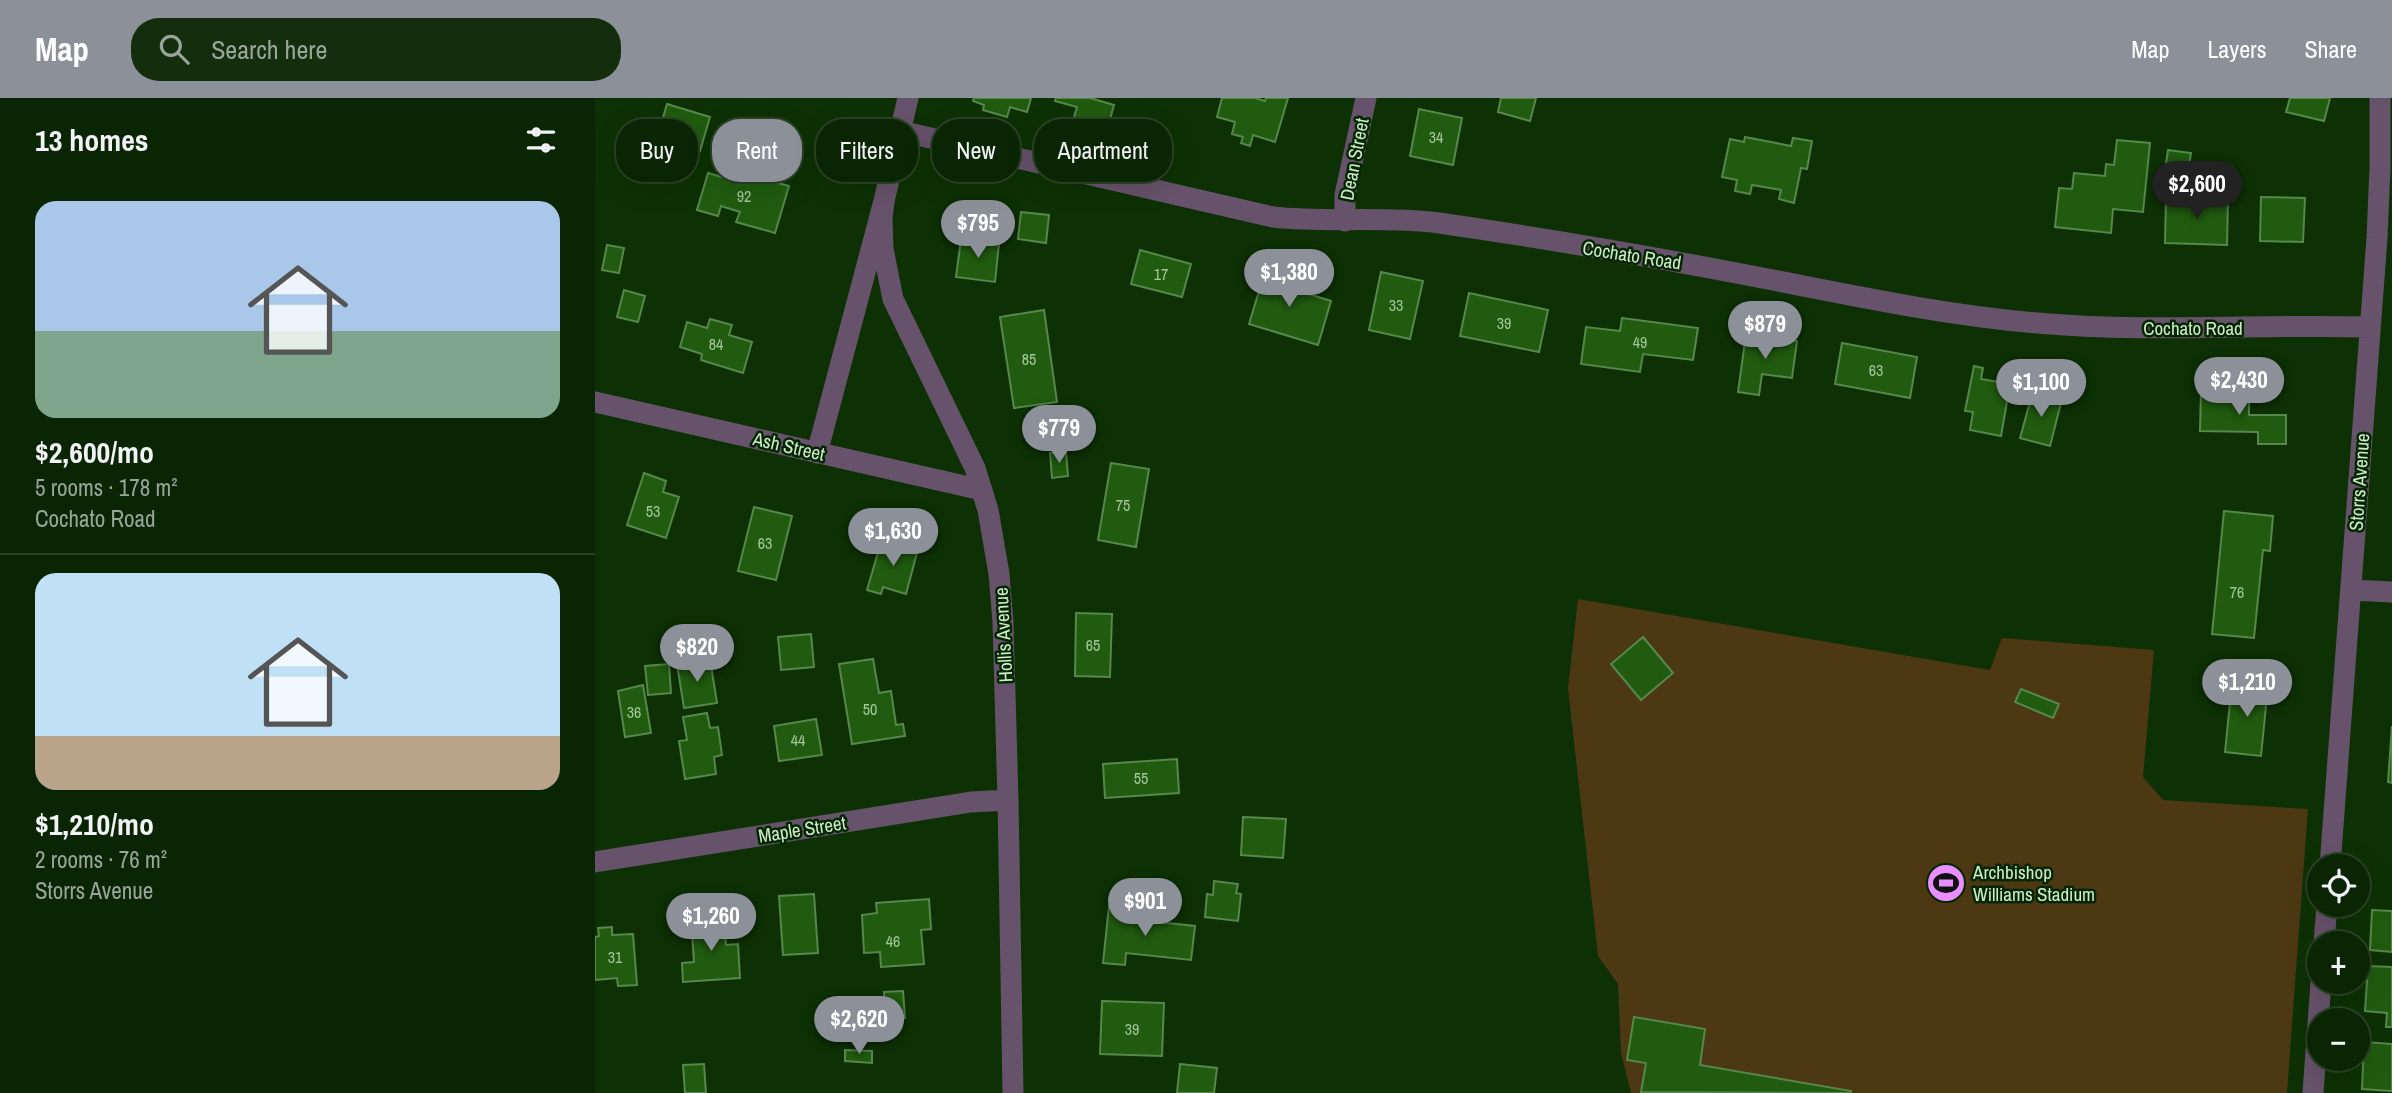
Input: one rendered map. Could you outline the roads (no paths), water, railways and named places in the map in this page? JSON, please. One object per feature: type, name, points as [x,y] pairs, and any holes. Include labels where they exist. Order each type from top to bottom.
[{"type":"street","name":"Hollis Avenue","points":[[903,119],[908,98]]},
{"type":"street","name":"Dean Street","points":[[1345,221],[1345,195],[1366,98]]},
{"type":"street","name":"Storrs Avenue","points":[[2331,854],[2370,327],[2380,167],[2380,98]]},
{"type":"street","name":"Cochato Road","points":[[918,135],[1248,212],[1296,220],[1396,219],[1441,223],[1695,265],[1889,302],[2036,323],[2146,328],[2370,327]]},
{"type":"street","name":"Hollis Avenue","points":[[817,453],[888,182]]},
{"type":"street","name":"Hollis Avenue","points":[[884,201],[883,249],[893,299],[967,449],[992,528],[1002,599],[1013,1093]]},
{"type":"street","name":"Ash Street","points":[[595,402],[982,490]]},
{"type":"street","points":[[2351,590],[2392,592]]},
{"type":"street","name":"Maple Street","points":[[595,862],[971,802],[1008,800]]},
{"type":"street","points":[[2313,1093],[2320,994]]},
{"type":"place","name":"Archbishop Williams Stadium","points":[[1946,883]]}]
